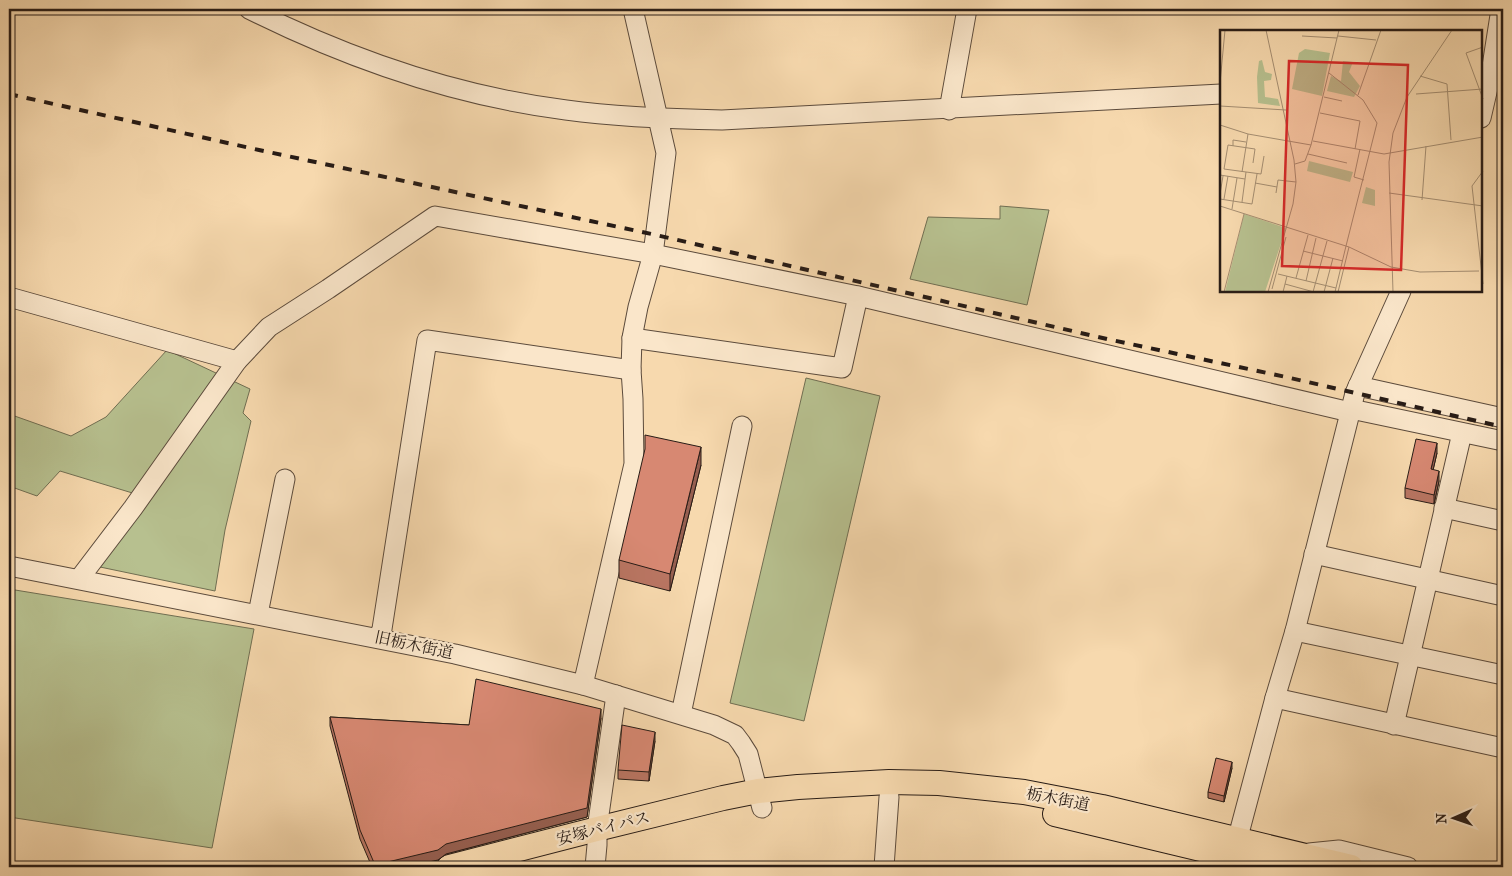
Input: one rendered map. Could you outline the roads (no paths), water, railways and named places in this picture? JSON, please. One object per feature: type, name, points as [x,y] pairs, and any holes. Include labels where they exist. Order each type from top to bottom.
[{"type":"main road","name":"栃木街道","points":[[760,800],[844,784],[939,783],[1024,792],[1102,807],[1233,854],[1276,867]]},
{"type":"main road","name":"栃木街道","points":[[760,800],[802,802],[890,796],[940,797],[1007,804],[1233,854],[1295,854],[1351,867]]},
{"type":"main road","name":"安塚バイパス","points":[[512,867],[596,847],[760,800]]},
{"type":"main road","name":"安塚バイパス","points":[[449,867],[596,847]]},
{"type":"street","points":[[249,9],[310,38],[382,66],[444,86],[566,110],[659,119],[722,120],[949,110],[1220,94]]},
{"type":"street","points":[[583,685],[634,464],[631,370],[632,338],[638,307],[653,254],[666,153],[633,9]]},
{"type":"street","points":[[949,110],[967,9]]},
{"type":"street","points":[[1482,114],[1491,79],[1501,9]]},
{"type":"street","points":[[79,579],[133,508],[237,361],[269,327],[345,278],[435,216],[653,254],[858,296],[1350,410],[1503,442]]},
{"type":"street","points":[[1233,854],[1295,631],[1350,410],[1358,386],[1401,292]]},
{"type":"street","points":[[632,338],[842,368],[858,296]]},
{"type":"street","points":[[9,297],[237,361]]},
{"type":"street","points":[[378,638],[382,629],[427,340],[631,370]]},
{"type":"street","points":[[1358,386],[1503,418]]},
{"type":"street","points":[[680,714],[742,426]]},
{"type":"street","points":[[1394,724],[1462,433]]},
{"type":"street","points":[[258,614],[285,479]]},
{"type":"street","points":[[1444,508],[1503,521]]},
{"type":"street","points":[[1314,554],[1503,596]]},
{"type":"street","name":"旧栃木街道","points":[[9,566],[454,654],[616,694],[714,725],[735,735],[748,754],[760,800]]},
{"type":"street","points":[[1295,631],[1503,675]]},
{"type":"street","points":[[596,847],[616,694]]},
{"type":"street","points":[[1275,698],[1503,748]]},
{"type":"street","points":[[884,867],[890,796]]},
{"type":"street","points":[[1295,854],[1339,850],[1408,867]]},
{"type":"railway","points":[[9,94],[656,235],[1107,339],[1286,377],[1503,427]]}]
